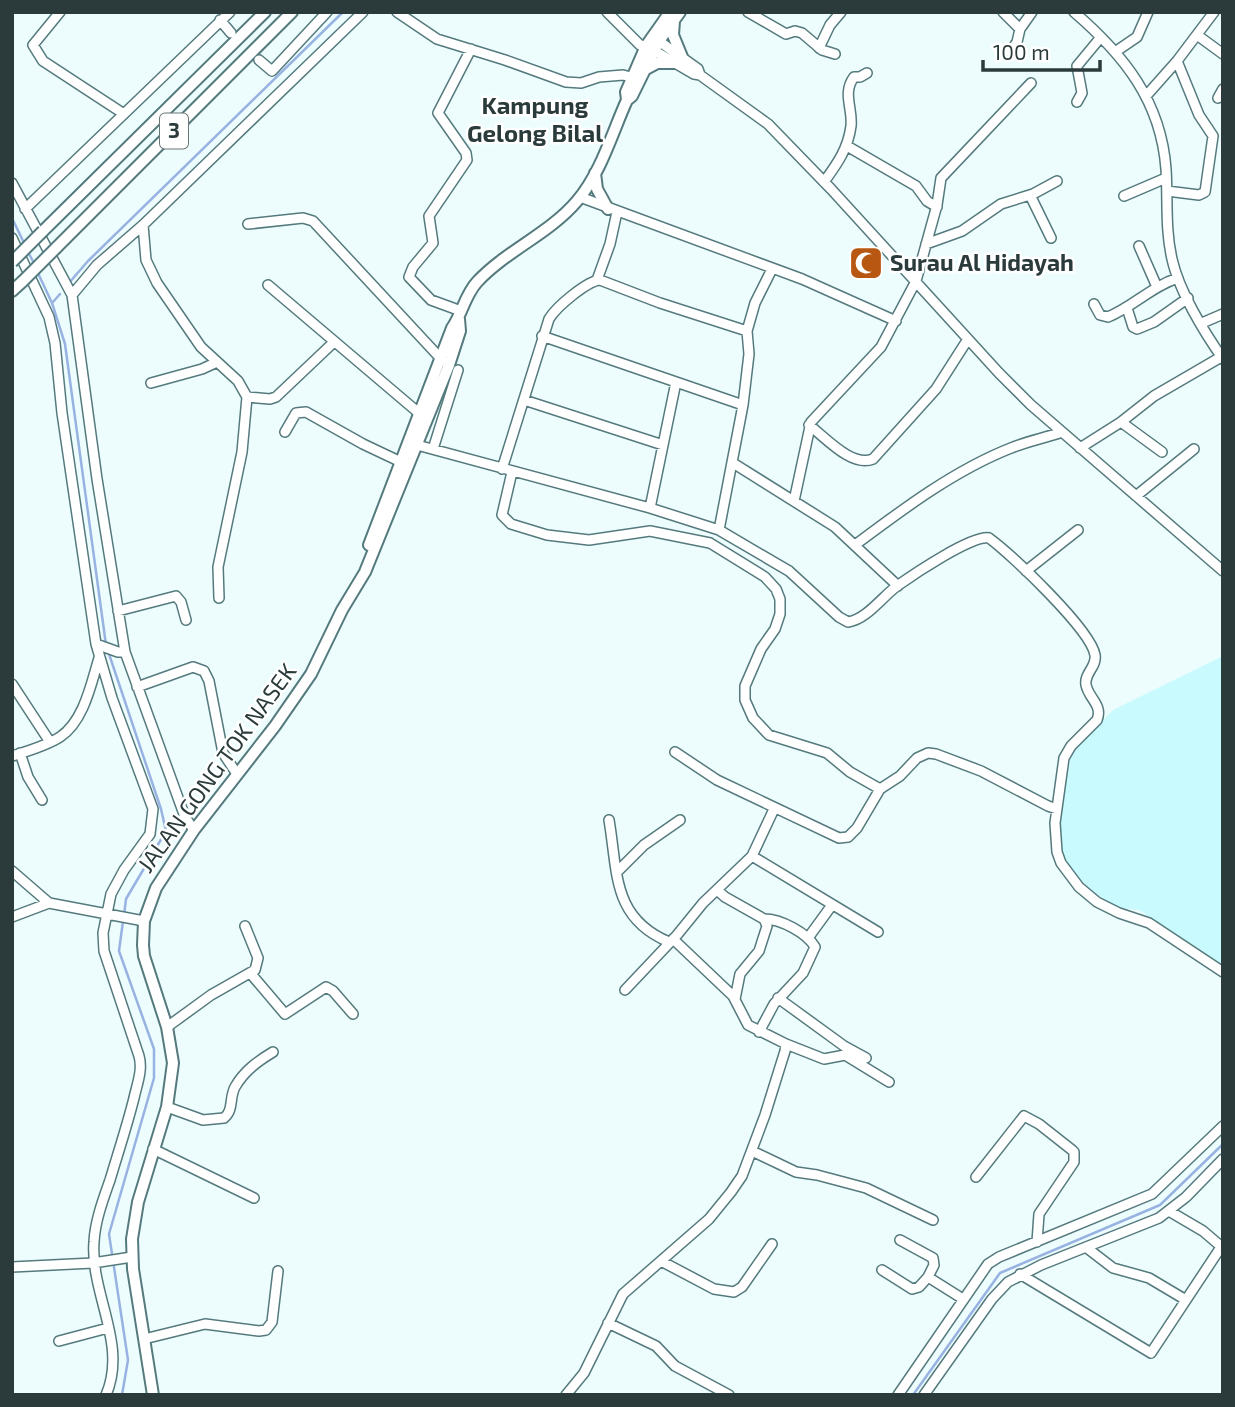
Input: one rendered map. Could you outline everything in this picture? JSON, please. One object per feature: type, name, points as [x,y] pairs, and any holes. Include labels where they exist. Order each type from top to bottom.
[{"type":"main road","name":"3","points":[[12,262],[265,12]]},
{"type":"main road","name":"3","points":[[12,291],[292,12]]},
{"type":"main road","name":"JALAN GONG TOK NASEK","points":[[627,100],[625,92],[631,77],[675,14]]},
{"type":"main road","points":[[644,70],[657,63],[679,60],[673,35],[675,14]]},
{"type":"main road","name":"JALAN GONG TOK NASEK","points":[[153,1395],[132,1257],[132,1239],[135,1213],[167,1107],[173,1063],[167,1027],[142,944],[145,921],[156,888],[194,830],[275,726],[311,674],[365,572],[449,364],[460,331],[460,315],[470,292],[480,279],[554,223],[580,197],[595,173],[627,100],[632,96],[653,43]]},
{"type":"main road","points":[[595,173],[597,188],[613,211]]},
{"type":"main road","name":"JALAN GONG TOK NASEK","points":[[357,583],[359,569],[420,414],[449,364]]},
{"type":"main road","points":[[403,457],[417,444],[414,432]]},
{"type":"street","points":[[60,12],[33,45],[43,61],[124,114]]},
{"type":"street","points":[[25,209],[230,12]]},
{"type":"street","points":[[259,60],[272,71],[327,12]]},
{"type":"street","points":[[72,295],[97,265],[144,225],[363,12]]},
{"type":"street","points":[[397,12],[429,35],[566,82],[582,83],[599,77],[623,75],[631,77]]},
{"type":"street","points":[[607,12],[640,45],[653,43],[768,124],[1014,389],[1223,571]]},
{"type":"street","points":[[748,12],[786,34],[795,31],[802,33],[825,52],[835,54]]},
{"type":"street","points":[[819,47],[830,25],[841,12]]},
{"type":"street","points":[[1003,12],[1020,29]]},
{"type":"street","points":[[1010,52],[1017,42],[1020,29],[1032,12]]},
{"type":"street","points":[[1074,12],[1115,52],[1146,96],[1160,133],[1167,191],[1166,229],[1178,278],[1222,358],[1154,396],[1121,422],[1080,448]]},
{"type":"street","points":[[1115,52],[1137,37],[1148,12]]},
{"type":"street","points":[[1146,96],[1214,12]]},
{"type":"street","points":[[220,20],[231,33]]},
{"type":"street","points":[[1197,35],[1223,54]]},
{"type":"street","points":[[1077,102],[1082,93],[1077,66],[1101,37]]},
{"type":"street","points":[[460,315],[431,300],[409,276],[433,243],[429,216],[467,160],[466,153],[438,113],[471,49]]},
{"type":"street","points":[[1167,191],[1199,195],[1205,192],[1213,140],[1199,115],[1177,61]]},
{"type":"street","points":[[824,182],[841,159],[847,145],[851,115],[848,86],[853,77],[867,73]]},
{"type":"street","points":[[794,501],[809,425],[880,347],[916,281],[937,207],[939,182],[943,174],[1031,83]]},
{"type":"street","points":[[1217,98],[1223,89]]},
{"type":"street","points":[[847,145],[914,185],[927,201],[937,207]]},
{"type":"street","points":[[1124,195],[1166,178]]},
{"type":"street","points":[[926,244],[969,227],[1006,201],[1030,195],[1057,181]]},
{"type":"street","points":[[12,183],[72,295],[122,652],[185,817],[194,830]]},
{"type":"street","points":[[1030,195],[1051,238]]},
{"type":"street","points":[[580,197],[802,279],[895,321]]},
{"type":"street","points":[[502,469],[542,336],[554,312],[597,279],[610,244],[613,211]]},
{"type":"street","points":[[248,224],[303,218],[313,220],[449,364],[433,449]]},
{"type":"street","points":[[144,225],[146,260],[152,273],[201,347],[215,363],[238,381],[247,397],[242,452],[218,566],[219,597]]},
{"type":"street","points":[[12,238],[46,309],[55,343],[84,574],[99,646],[99,658],[153,809],[149,834],[116,884],[111,915],[102,940],[139,1056],[140,1067],[126,1128],[99,1213],[94,1241],[113,1358],[110,1386],[106,1395]]},
{"type":"street","points":[[1139,246],[1157,287]]},
{"type":"street","points":[[719,530],[743,405],[749,354],[747,331],[755,303],[772,268]]},
{"type":"street","points":[[1094,304],[1098,313],[1106,318],[1127,308],[1157,287],[1178,278]]},
{"type":"street","points":[[597,279],[747,331]]},
{"type":"street","points":[[268,285],[420,414]]},
{"type":"street","points":[[1127,308],[1133,327],[1137,329],[1148,325],[1188,298]]},
{"type":"street","points":[[1202,323],[1223,314]]},
{"type":"street","points":[[542,336],[743,405]]},
{"type":"street","points":[[809,425],[852,458],[864,461],[873,458],[936,389],[968,339]]},
{"type":"street","points":[[247,397],[276,397],[334,342]]},
{"type":"street","points":[[151,383],[215,363]]},
{"type":"street","points":[[650,508],[676,382]]},
{"type":"street","points":[[524,400],[663,445]]},
{"type":"street","points":[[285,432],[296,413],[306,412],[363,444],[403,457]]},
{"type":"street","points":[[1121,422],[1162,452]]},
{"type":"street","points":[[855,545],[909,506],[987,460],[1009,449],[1062,432]]},
{"type":"street","points":[[417,444],[650,508],[719,530],[789,571],[839,617],[849,622],[857,620],[898,586],[969,542],[982,537],[993,540],[1086,635],[1095,656],[1085,681],[1087,690],[1098,706],[1099,715],[1066,752],[1055,833],[1062,866],[1079,887],[1097,902],[1149,923],[1223,972]]},
{"type":"street","points":[[1136,496],[1194,449]]},
{"type":"street","points":[[733,463],[835,527],[898,586]]},
{"type":"street","points":[[512,472],[502,515],[511,524],[540,534],[589,540],[636,532],[666,533],[714,544],[737,562],[768,579],[778,593],[780,614],[745,686],[745,700],[753,718],[769,735],[827,753],[850,772],[880,789]]},
{"type":"street","points":[[1026,571],[1078,530]]},
{"type":"street","points":[[118,611],[176,596],[181,602],[186,620]]},
{"type":"street","points":[[99,646],[122,652]]},
{"type":"street","points":[[42,800],[16,754],[66,732],[77,717],[99,658]]},
{"type":"street","points":[[137,687],[193,667],[204,671],[209,681],[223,753],[237,774]]},
{"type":"street","points":[[12,684],[50,741]]},
{"type":"street","points":[[675,752],[717,780],[774,809],[843,838],[857,828],[880,789],[900,776],[922,755],[936,754],[997,778],[1048,807],[1058,809]]},
{"type":"street","points":[[625,990],[752,856],[774,809]]},
{"type":"street","points":[[609,820],[621,897],[636,922],[652,934],[671,941],[735,999],[746,1023],[758,1032],[824,1059],[845,1055],[889,1083]]},
{"type":"street","points":[[618,871],[644,845],[680,820]]},
{"type":"street","points":[[752,856],[878,932]]},
{"type":"street","points":[[12,871],[49,903],[145,921]]},
{"type":"street","points":[[717,890],[764,919],[773,920],[808,938],[815,947],[807,967],[778,998],[758,1032]]},
{"type":"street","points":[[12,917],[49,903]]},
{"type":"street","points":[[808,938],[832,905]]},
{"type":"street","points":[[735,999],[740,974],[759,951],[766,934],[764,919]]},
{"type":"street","points":[[167,1027],[211,995],[251,974],[258,966],[245,926]]},
{"type":"street","points":[[251,974],[285,1014],[326,987],[333,991],[353,1014]]},
{"type":"street","points":[[778,998],[844,1046],[866,1058]]},
{"type":"street","points":[[566,1395],[584,1373],[623,1294],[717,1211],[742,1175],[765,1115],[786,1044]]},
{"type":"street","points":[[167,1107],[204,1120],[223,1118],[229,1113],[231,1095],[239,1082],[254,1065],[273,1052]]},
{"type":"street","points":[[976,1177],[1026,1115],[1072,1150],[1075,1159],[1039,1214],[1037,1242]]},
{"type":"street","points":[[898,1395],[982,1271],[994,1259],[1155,1192],[1223,1126]]},
{"type":"street","points":[[153,1149],[254,1198]]},
{"type":"street","points":[[752,1151],[796,1172],[844,1181],[873,1191],[933,1220]]},
{"type":"street","points":[[924,1395],[999,1291],[1020,1275],[1159,1218],[1223,1159]]},
{"type":"street","points":[[1020,1275],[1151,1353],[1222,1248],[1203,1231],[1169,1211]]},
{"type":"street","points":[[1037,1222],[1057,1234]]},
{"type":"street","points":[[882,1270],[912,1289],[919,1287],[928,1277],[933,1258],[901,1240]]},
{"type":"street","points":[[660,1261],[714,1289],[734,1292],[743,1287],[772,1244]]},
{"type":"street","points":[[1087,1248],[1113,1268],[1149,1278],[1186,1300]]},
{"type":"street","points":[[12,1267],[132,1257]]},
{"type":"street","points":[[144,1339],[198,1324],[266,1330],[272,1322],[278,1271]]},
{"type":"street","points":[[928,1277],[963,1299]]},
{"type":"street","points":[[608,1323],[656,1346],[675,1366],[729,1395]]},
{"type":"street","points":[[60,1341],[108,1328]]},
{"type":"shaded area","points":[[1223,656],[1223,967],[1139,910],[1120,908],[1090,891],[1061,856],[1058,822],[1072,752],[1113,710]]},
{"type":"waterway","points":[[69,283],[88,261],[343,12]]},
{"type":"waterway","points":[[12,218],[24,243]]},
{"type":"waterway","points":[[28,252],[35,265]]},
{"type":"waterway","points":[[37,271],[52,303],[65,344],[106,645]]},
{"type":"waterway","points":[[53,302],[60,294]]},
{"type":"waterway","points":[[108,651],[166,831],[126,899],[124,915]]},
{"type":"waterway","points":[[122,1395],[128,1360],[109,1234],[154,1078],[154,1049],[119,951],[123,921]]},
{"type":"waterway","points":[[913,1395],[1000,1273],[1160,1205],[1223,1144]]},
{"type":"place","name":"Surau Al Hidayah","points":[[866,263]]},
{"type":"district","name":"Kampung Gelong Bilal","points":[[535,120]]}]
